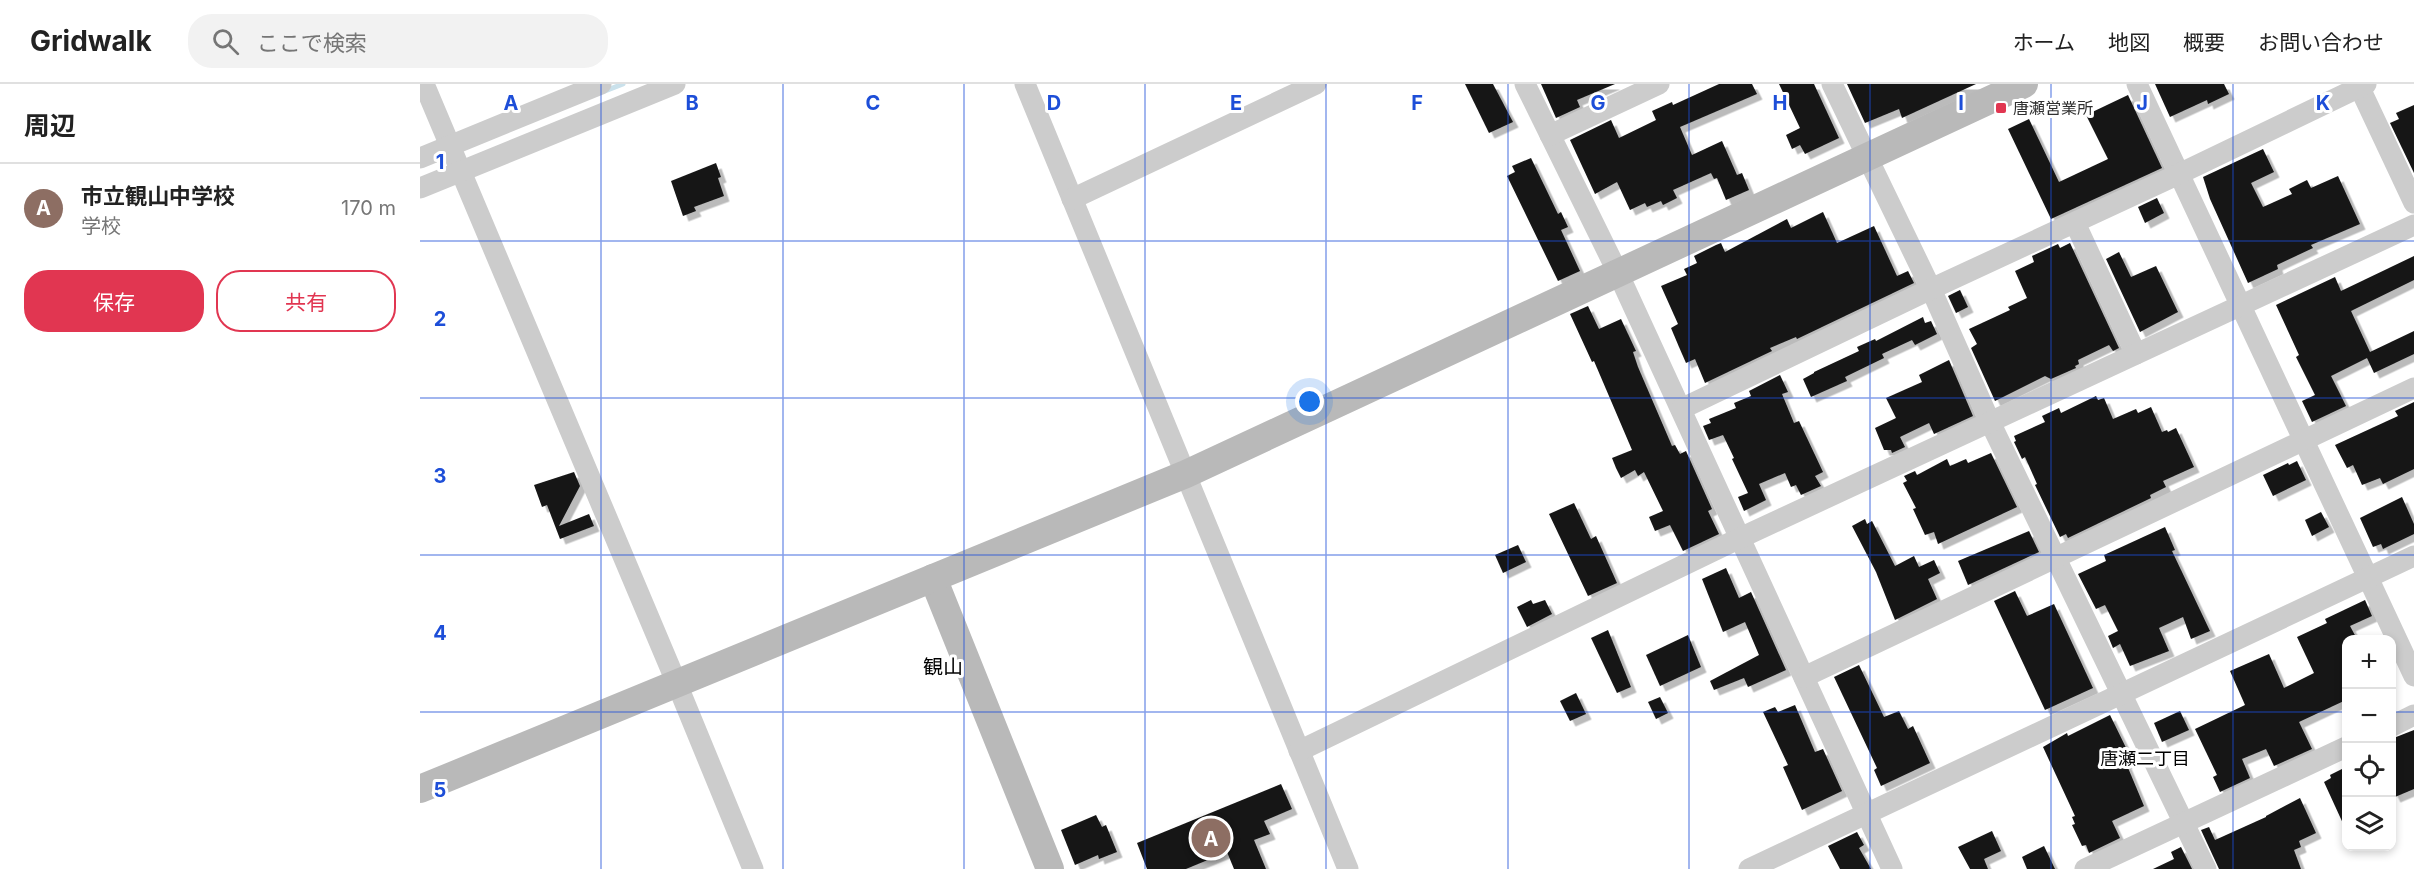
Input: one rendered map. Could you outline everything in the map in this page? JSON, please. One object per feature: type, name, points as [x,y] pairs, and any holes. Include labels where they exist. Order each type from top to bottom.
[{"type":"street","points":[[424,84],[753,869]]},
{"type":"street","points":[[420,158],[601,84]]},
{"type":"street","points":[[420,188],[675,84]]},
{"type":"street","points":[[1025,84],[1348,869]]},
{"type":"street","points":[[1072,199],[1316,84]]},
{"type":"street","points":[[1525,84],[1618,273],[1892,869]]},
{"type":"street","points":[[1550,135],[1659,84]]},
{"type":"street","points":[[1832,84],[1931,289],[1990,422],[2206,869]]},
{"type":"street","points":[[420,789],[1186,474],[2024,84]]},
{"type":"street","points":[[2137,84],[2414,676]]},
{"type":"street","points":[[1681,409],[1931,289],[2179,174],[2361,85],[2414,203]]},
{"type":"street","points":[[2074,223],[2136,354]]},
{"type":"street","points":[[1299,751],[1740,538],[2414,225]]},
{"type":"street","points":[[1804,677],[2414,388]]},
{"type":"street","points":[[1749,869],[2414,556]]},
{"type":"street","points":[[933,578],[1050,869]]},
{"type":"street","points":[[2396,724],[2414,715]]},
{"type":"street","points":[[2085,869],[2342,749]]},
{"type":"building","points":[[1465,84],[1493,84],[1513,122],[1489,133]]},
{"type":"building","points":[[1541,84],[1615,84],[1577,100],[1580,107],[1556,118]]},
{"type":"building","points":[[1719,84],[1752,84],[1757,94],[1680,127],[1692,155],[1722,141],[1737,175],[1742,173],[1749,190],[1726,200],[1717,178],[1714,179],[1711,173],[1673,190],[1677,198],[1663,205],[1661,201],[1647,207],[1645,203],[1630,210],[1617,182],[1595,194],[1570,140],[1611,120],[1619,138],[1656,120],[1652,111],[1672,102],[1673,105]]},
{"type":"building","points":[[1779,84],[1814,84],[1839,138],[1805,154],[1800,145],[1792,149],[1786,135],[1800,128]]},
{"type":"building","points":[[1847,84],[1976,84],[1902,118],[1899,109],[1865,123]]},
{"type":"building","points":[[2155,84],[2224,84],[2229,94],[2208,104],[2207,100],[2170,117]]},
{"type":"building","points":[[2128,95],[2162,168],[2051,219],[2008,129],[2029,119],[2059,182],[2108,159],[2086,115]]},
{"type":"building","points":[[2414,105],[2414,173],[2390,123],[2399,119],[2396,113]]},
{"type":"building","points":[[2263,149],[2274,172],[2251,183],[2263,207],[2292,194],[2289,189],[2307,180],[2311,188],[2338,176],[2360,224],[2311,245],[2313,248],[2277,265],[2278,269],[2248,283],[2210,199],[2203,177]]},
{"type":"building","points":[[1531,158],[1558,214],[1561,212],[1568,227],[1561,230],[1580,271],[1558,281],[1507,176],[1515,172],[1512,166]]},
{"type":"building","points":[[716,163],[724,196],[694,207],[696,211],[683,216],[671,181]]},
{"type":"building","points":[[2157,198],[2164,213],[2145,223],[2138,207]]},
{"type":"building","points":[[1823,212],[1837,243],[1874,226],[1897,276],[1908,271],[1914,283],[1797,339],[1796,337],[1770,348],[1772,351],[1705,383],[1695,359],[1686,363],[1671,328],[1678,324],[1661,286],[1687,275],[1684,269],[1697,263],[1694,256],[1716,245],[1721,243],[1725,252],[1787,219],[1791,228]]},
{"type":"building","points":[[2070,243],[2119,348],[2113,351],[2109,345],[2078,360],[2079,364],[2075,366],[2076,368],[2051,379],[2045,376],[1995,401],[1971,348],[1977,344],[1969,329],[2010,310],[2008,307],[2027,298],[2015,271],[2034,262],[2032,256],[2058,244],[2060,248]]},
{"type":"building","points":[[2119,252],[2131,277],[2156,266],[2178,312],[2140,332],[2106,259]]},
{"type":"building","points":[[2414,256],[2414,280],[2351,311],[2370,352],[2414,331],[2414,354],[2374,373],[2367,358],[2331,376],[2346,406],[2312,422],[2302,401],[2315,395],[2296,357],[2299,355],[2276,305],[2335,277],[2341,291]]},
{"type":"building","points":[[1960,290],[1968,307],[1956,313],[1948,296]]},
{"type":"building","points":[[1588,306],[1599,329],[1621,319],[1636,351],[1633,352],[1638,367],[1672,446],[1675,445],[1680,454],[1686,451],[1712,509],[1708,511],[1719,534],[1683,551],[1670,525],[1655,531],[1649,517],[1663,511],[1644,472],[1638,476],[1635,470],[1621,478],[1612,458],[1632,450],[1594,361],[1592,362],[1570,314]]},
{"type":"building","points":[[1923,317],[1925,323],[1931,321],[1937,334],[1915,345],[1912,340],[1882,354],[1884,358],[1845,377],[1847,381],[1811,397],[1803,379],[1859,351],[1857,347],[1875,339],[1876,341]]},
{"type":"building","points":[[1949,360],[1973,416],[1934,434],[1929,423],[1900,437],[1905,447],[1892,453],[1891,450],[1884,450],[1875,428],[1896,418],[1886,398],[1922,382],[1919,375]]},
{"type":"building","points":[[1780,375],[1788,392],[1782,394],[1794,423],[1799,421],[1823,472],[1815,476],[1821,486],[1801,495],[1796,485],[1791,487],[1785,473],[1759,484],[1766,500],[1744,511],[1738,497],[1748,493],[1723,435],[1709,440],[1703,426],[1711,423],[1709,419],[1736,408],[1734,403],[1751,396],[1749,391]]},
{"type":"building","points":[[2096,396],[2098,400],[2104,398],[2113,419],[2136,409],[2138,413],[2151,407],[2162,432],[2176,428],[2194,467],[2163,481],[2166,487],[2150,495],[2151,498],[2068,538],[2066,534],[2060,537],[2035,485],[2037,484],[2025,457],[2022,459],[2014,442],[2016,441],[2014,436],[2045,422],[2042,416],[2059,408],[2061,413]]},
{"type":"building","points":[[2414,402],[2414,469],[2383,484],[2380,478],[2362,485],[2353,465],[2347,468],[2335,445],[2398,416],[2395,411]]},
{"type":"building","points":[[1991,453],[2017,507],[1938,544],[1934,532],[1925,535],[1913,509],[1916,508],[1903,483],[1907,481],[1904,476],[1915,471],[1917,475],[1947,459],[1950,466],[1966,459],[1968,463]]},
{"type":"building","points":[[2297,461],[2306,480],[2273,496],[2263,475]]},
{"type":"building","points":[[574,472],[580,486],[559,526],[589,514],[594,526],[560,539],[547,505],[542,507],[534,485]]},
{"type":"building","points":[[2402,497],[2414,524],[2414,534],[2383,549],[2381,544],[2373,547],[2360,518]]},
{"type":"building","points":[[1574,503],[1591,539],[1596,536],[1617,583],[1588,596],[1549,514]]},
{"type":"building","points":[[2321,512],[2329,527],[2312,536],[2305,520]]},
{"type":"building","points":[[1865,519],[1867,524],[1872,521],[1895,566],[1914,556],[1919,567],[1934,560],[1940,573],[1928,579],[1937,599],[1895,620],[1876,572],[1852,526]]},
{"type":"building","points":[[2165,527],[2175,550],[2172,551],[2210,631],[2191,639],[2183,617],[2159,628],[2169,651],[2130,666],[2120,644],[2113,648],[2108,636],[2118,631],[2105,605],[2096,609],[2078,574],[2106,561],[2104,555]]},
{"type":"building","points":[[2029,531],[2039,552],[1968,585],[1958,561]]},
{"type":"building","points":[[1518,545],[1526,562],[1503,573],[1495,555]]},
{"type":"building","points":[[1726,568],[1739,598],[1751,592],[1786,670],[1748,687],[1744,678],[1714,690],[1710,681],[1759,655],[1745,622],[1723,632],[1702,579]]},
{"type":"building","points":[[2015,591],[2027,616],[2054,604],[2093,688],[2045,710],[1994,601]]},
{"type":"building","points":[[1531,600],[1533,604],[1545,600],[1552,614],[1527,627],[1517,607]]},
{"type":"building","points":[[2365,600],[2372,616],[2350,626],[2355,635],[2342,635],[2342,702],[2299,722],[2312,749],[2274,766],[2266,749],[2242,759],[2250,778],[2220,792],[2213,777],[2217,775],[2195,729],[2245,705],[2230,671],[2269,654],[2284,688],[2314,673],[2297,637],[2327,623],[2325,619]]},
{"type":"building","points":[[1608,630],[1631,687],[1617,693],[1591,638]]},
{"type":"building","points":[[1688,635],[1701,667],[1660,686],[1646,655]]},
{"type":"building","points":[[1859,665],[1884,717],[1899,711],[1908,729],[1913,726],[1930,763],[1881,786],[1874,770],[1877,768],[1834,677]]},
{"type":"building","points":[[1576,693],[1586,714],[1570,721],[1560,701]]},
{"type":"building","points":[[1660,697],[1668,713],[1656,719],[1648,702]]},
{"type":"building","points":[[1795,705],[1815,752],[1823,749],[1842,791],[1802,810],[1783,767],[1788,765],[1763,712],[1775,707],[1778,712]]},
{"type":"building","points":[[2180,711],[2189,730],[2162,742],[2154,723]]},
{"type":"building","points":[[2110,715],[2132,760],[2126,763],[2144,806],[2112,821],[2120,838],[2089,853],[2086,845],[2082,846],[2072,825],[2075,824],[2072,817],[2075,816],[2043,747],[2067,733],[2068,736]]},
{"type":"building","points":[[2414,730],[2414,789],[2396,797],[2396,743],[2396,737]]},
{"type":"building","points":[[2342,769],[2342,821],[2324,782],[2331,778],[2330,775]]},
{"type":"building","points":[[1281,784],[1292,809],[1264,821],[1270,834],[1254,840],[1266,869],[1234,869],[1227,852],[1186,869],[1147,869],[1137,843]]},
{"type":"building","points":[[2300,798],[2316,833],[2299,841],[2301,847],[2294,850],[2301,869],[2219,869],[2201,830],[2209,827],[2215,840],[2266,817]]},
{"type":"building","points":[[1096,815],[1102,827],[1106,825],[1117,852],[1099,859],[1098,855],[1075,865],[1061,830]]},
{"type":"building","points":[[1992,831],[2001,851],[1984,859],[1988,869],[1970,869],[1958,847]]},
{"type":"building","points":[[1857,832],[1864,845],[1859,848],[1871,869],[1840,869],[1828,846]]},
{"type":"building","points":[[2044,846],[2055,869],[2027,869],[2022,857]]},
{"type":"building","points":[[2181,847],[2192,869],[2153,869],[2174,859],[2171,852]]},
{"type":"waterway","points":[[605,91],[623,84]]},
{"type":"place","name":"唐瀬営業所","points":[[2001,108]]},
{"type":"place","name":"市立観山中学校","points":[[1211,838]]},
{"type":"district","name":"観山","points":[[943,667]]},
{"type":"district","name":"唐瀬二丁目","points":[[2145,759]]}]
